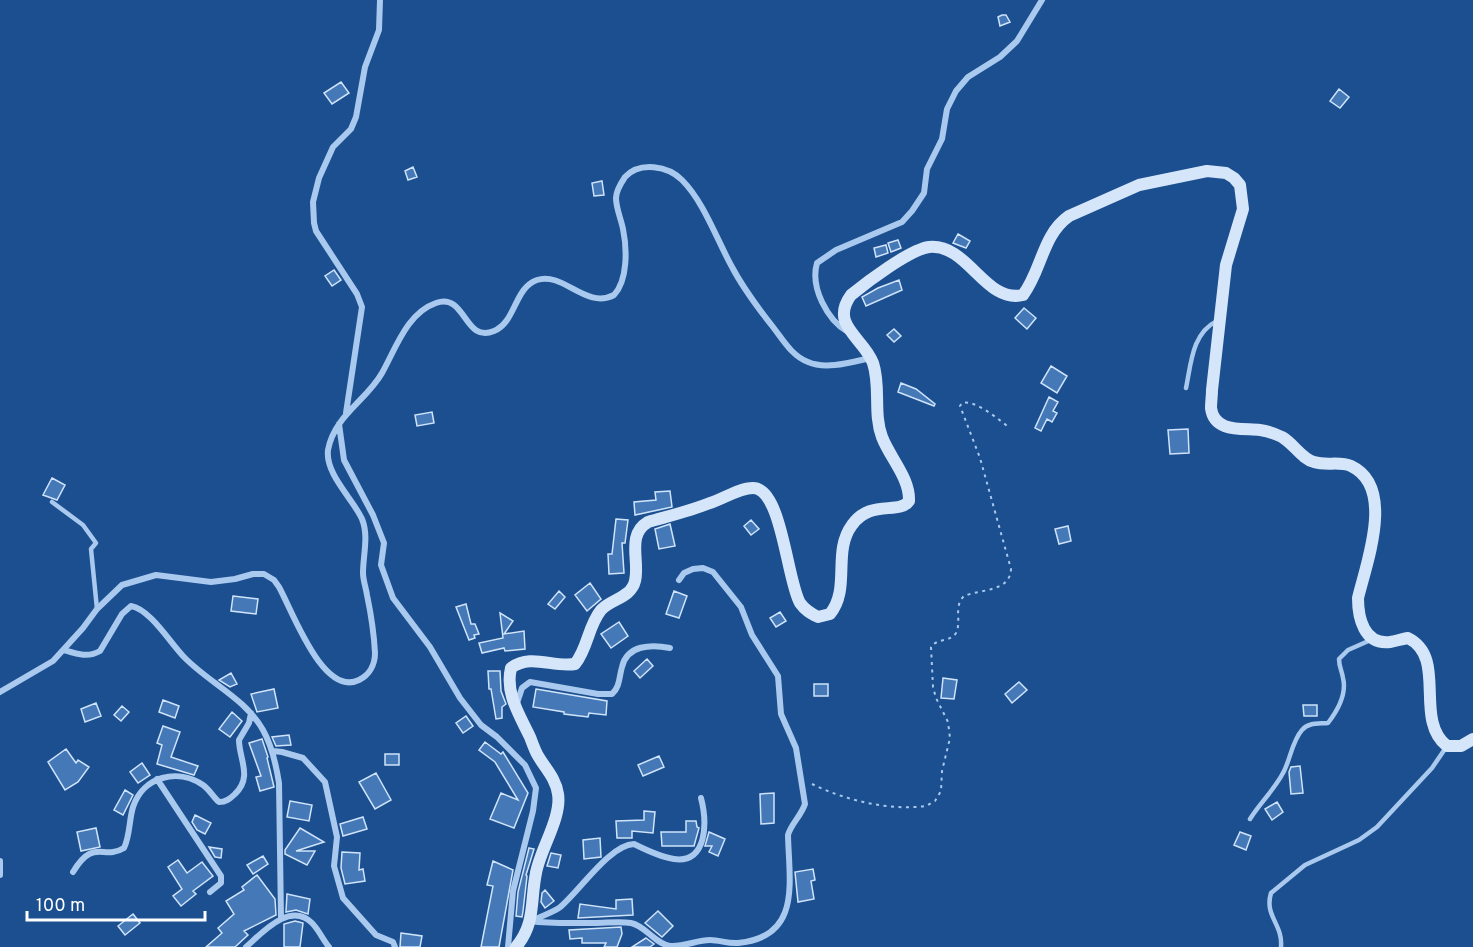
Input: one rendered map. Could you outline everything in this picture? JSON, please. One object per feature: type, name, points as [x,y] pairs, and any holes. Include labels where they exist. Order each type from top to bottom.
[{"type":"street","points":[[0,692],[53,661],[97,609],[122,585],[156,575],[211,582],[264,574],[274,580],[279,587],[308,645],[329,674],[338,680],[354,682],[364,678],[370,671],[375,660],[375,653],[363,574],[365,533],[362,518],[335,477],[329,462],[328,451],[347,411],[362,307],[357,294],[316,231],[313,202],[319,178],[333,147],[351,129],[356,117],[365,68],[379,30],[380,0]]},
{"type":"street","points":[[516,947],[528,931],[536,869],[547,843],[559,796],[556,784],[537,753],[516,710],[511,696],[509,676],[511,668],[518,662],[527,661],[565,666],[575,664],[596,617],[603,608],[633,587],[636,579],[635,542],[641,525],[704,506],[745,489],[762,490],[772,503],[789,572],[800,603],[818,617],[830,614],[841,590],[842,553],[850,528],[866,512],[888,507],[898,508],[909,501],[908,488],[887,450],[878,423],[876,379],[870,358],[859,339],[835,323],[824,304],[815,275],[817,263],[836,250],[902,222],[912,211],[924,193],[927,169],[942,139],[947,109],[956,91],[968,77],[1000,57],[1017,41],[1041,0]]},
{"type":"street","points":[[508,947],[513,891],[533,811],[536,788],[525,765],[481,725],[460,698],[430,647],[393,598],[381,565],[384,543],[373,516],[344,460],[339,424],[380,376],[409,324],[421,312],[438,302],[447,301],[457,305],[471,327],[476,331],[491,333],[499,329],[526,288],[541,279],[556,281],[577,292],[599,298],[614,295],[622,282],[625,252],[624,233],[616,200],[617,193],[626,177],[634,170],[645,167],[664,169],[675,174],[690,189],[748,294],[795,354],[810,363],[821,365],[870,358]]},
{"type":"street","points":[[851,334],[846,325],[844,313],[846,302],[851,295],[864,284],[919,250],[930,247],[941,248],[954,254],[1006,295],[1014,297],[1023,295],[1049,239],[1059,223],[1069,216],[1139,185],[1207,171],[1227,173],[1240,186],[1243,209],[1226,265],[1212,390],[1211,409],[1214,417],[1229,428],[1264,430],[1282,437],[1314,462],[1350,466],[1366,480],[1377,510],[1358,598],[1358,612],[1365,630],[1373,639],[1391,642],[1408,638],[1421,646],[1428,667],[1433,726],[1442,742],[1447,746],[1461,746],[1473,739]]},
{"type":"street","points":[[530,921],[552,924],[634,924],[663,944],[672,946],[708,940],[739,943],[764,935],[774,929],[788,906],[790,867],[788,835],[802,812],[804,804],[796,748],[781,714],[778,676],[752,635],[741,606],[713,572],[703,568],[693,569],[684,573],[679,580]]},
{"type":"street","points":[[64,650],[88,656],[95,654],[100,651],[122,614],[131,606],[137,607],[191,664],[251,713],[263,729],[273,752],[279,783],[281,919]]},
{"type":"street","points":[[516,710],[522,688],[530,682],[590,693],[612,694],[618,686],[622,664],[637,649],[644,646],[670,648]]},
{"type":"street","points":[[73,872],[89,853],[100,850],[121,851],[124,848],[136,801],[142,790],[157,779],[170,775],[180,776],[203,785],[219,802],[231,799],[244,778],[244,762],[239,740],[249,723],[251,713]]},
{"type":"street","points":[[273,752],[303,758],[325,782],[337,837],[334,866],[343,898],[366,926],[376,935],[393,942],[395,947]]},
{"type":"street","points":[[157,779],[221,876],[221,883],[210,892]]},
{"type":"street","points":[[530,921],[558,908],[609,858],[627,844],[634,844],[675,859],[691,857],[699,848],[704,832],[705,819],[701,798]]},
{"type":"street","points":[[0,861],[0,875]]},
{"type":"street","points":[[246,947],[281,919],[291,915],[302,917],[312,923],[329,947]]},
{"type":"lane","points":[[1186,388],[1192,356],[1202,332],[1219,320]]},
{"type":"lane","points":[[52,502],[83,525],[96,543],[91,549],[97,609]]},
{"type":"lane","points":[[1250,819],[1282,775],[1301,731],[1310,724],[1328,723],[1338,708],[1344,694],[1339,659],[1348,650],[1373,639]]},
{"type":"lane","points":[[1281,947],[1281,932],[1269,910],[1271,893],[1305,865],[1359,840],[1377,827],[1432,768],[1447,746]]},
{"type":"path","points":[[801,779],[843,797],[879,804],[920,807],[935,801],[941,790],[942,771],[950,738],[948,722],[933,687],[931,647],[933,643],[956,633],[958,606],[964,596],[999,586],[1008,580],[1011,569],[988,486],[960,406],[967,401],[975,404],[1010,428]]},
{"type":"building","points":[[1006,15],[1010,22],[1000,26],[998,17]]},
{"type":"building","points":[[341,82],[349,93],[332,104],[324,93]]},
{"type":"building","points":[[1339,89],[1349,97],[1340,108],[1330,101]]},
{"type":"building","points":[[413,167],[417,177],[408,180],[405,171]]},
{"type":"building","points":[[602,181],[604,195],[594,196],[592,183]]},
{"type":"building","points":[[958,234],[970,241],[966,248],[953,243]]},
{"type":"building","points":[[898,240],[901,248],[891,252],[888,243]]},
{"type":"building","points":[[886,245],[888,253],[876,257],[874,248]]},
{"type":"building","points":[[334,270],[341,280],[332,286],[325,276]]},
{"type":"building","points":[[899,280],[902,290],[866,306],[862,297]]},
{"type":"building","points":[[1024,308],[1036,318],[1027,329],[1015,318]]},
{"type":"building","points":[[894,329],[901,336],[894,342],[887,335]]},
{"type":"building","points":[[1051,366],[1067,376],[1057,393],[1041,383]]},
{"type":"building","points":[[901,383],[916,389],[935,404],[934,406],[898,392]]},
{"type":"building","points":[[1049,397],[1058,402],[1053,411],[1057,413],[1052,422],[1047,419],[1041,431],[1035,428]]},
{"type":"building","points":[[432,412],[434,423],[417,426],[415,415]]},
{"type":"building","points":[[1188,429],[1189,453],[1170,454],[1168,430]]},
{"type":"building","points":[[52,478],[65,485],[57,500],[43,495]]},
{"type":"building","points":[[670,491],[672,507],[635,515],[634,502],[656,500],[655,492]]},
{"type":"building","points":[[616,519],[628,520],[625,543],[622,543],[624,573],[609,574],[608,554],[612,554]]},
{"type":"building","points":[[751,520],[759,529],[751,535],[744,526]]},
{"type":"building","points":[[670,524],[675,546],[659,549],[655,529]]},
{"type":"building","points":[[1068,526],[1071,541],[1059,544],[1055,529]]},
{"type":"building","points":[[590,583],[601,599],[587,611],[575,595]]},
{"type":"building","points":[[559,591],[565,597],[555,609],[548,604]]},
{"type":"building","points":[[674,591],[687,596],[679,618],[666,614]]},
{"type":"building","points":[[233,596],[258,599],[256,614],[231,611]]},
{"type":"building","points":[[466,604],[471,624],[475,624],[479,634],[469,640],[456,607]]},
{"type":"building","points":[[780,612],[786,621],[776,627],[770,618]]},
{"type":"building","points":[[500,613],[513,621],[504,634],[524,631],[525,649],[505,651],[504,648],[482,653],[479,643],[503,638]]},
{"type":"building","points":[[619,622],[628,636],[611,648],[601,634]]},
{"type":"building","points":[[647,659],[653,666],[640,678],[634,671]]},
{"type":"building","points":[[488,671],[500,671],[501,691],[506,704],[502,707],[502,718],[496,719],[491,689],[489,689]]},
{"type":"building","points":[[231,673],[237,684],[230,687],[219,680]]},
{"type":"building","points":[[943,678],[957,680],[954,699],[941,698]]},
{"type":"building","points":[[1019,682],[1027,690],[1012,703],[1005,694]]},
{"type":"building","points":[[814,684],[828,684],[828,696],[814,696]]},
{"type":"building","points":[[274,689],[278,708],[257,712],[251,694]]},
{"type":"building","points":[[536,689],[607,701],[606,715],[589,713],[588,717],[533,707]]},
{"type":"building","points":[[163,700],[179,706],[175,718],[159,712]]},
{"type":"building","points":[[96,703],[101,716],[85,722],[81,709]]},
{"type":"building","points":[[1303,705],[1317,705],[1317,716],[1304,716]]},
{"type":"building","points":[[122,706],[129,712],[121,721],[114,715]]},
{"type":"building","points":[[232,712],[242,721],[230,737],[219,729]]},
{"type":"building","points":[[466,716],[473,726],[463,733],[456,723]]},
{"type":"building","points":[[163,726],[180,732],[171,757],[198,766],[194,775],[157,764],[162,745],[157,743]]},
{"type":"building","points":[[289,735],[291,745],[276,746],[272,737]]},
{"type":"building","points":[[262,739],[274,787],[260,791],[256,777],[261,776],[249,743]]},
{"type":"building","points":[[485,742],[501,754],[503,752],[528,793],[514,828],[490,819],[501,793],[518,800],[495,762],[479,750]]},
{"type":"building","points":[[66,749],[76,763],[78,760],[89,767],[78,782],[65,790],[48,762]]},
{"type":"building","points":[[385,754],[399,754],[399,765],[385,765]]},
{"type":"building","points":[[659,756],[664,767],[643,776],[638,765]]},
{"type":"building","points":[[142,763],[150,775],[138,783],[130,772]]},
{"type":"building","points":[[1300,766],[1303,793],[1291,794],[1289,772],[1291,767]]},
{"type":"building","points":[[376,773],[391,800],[375,809],[359,782]]},
{"type":"building","points":[[125,790],[133,795],[123,815],[114,810]]},
{"type":"building","points":[[774,793],[774,823],[761,824],[760,794]]},
{"type":"building","points":[[290,801],[312,805],[309,821],[287,817]]},
{"type":"building","points":[[1277,802],[1283,812],[1272,820],[1265,809]]},
{"type":"building","points":[[644,811],[655,812],[653,833],[632,831],[632,838],[617,838],[616,821],[644,820]]},
{"type":"building","points":[[195,815],[211,823],[205,834],[197,830],[192,822]]},
{"type":"building","points":[[363,817],[367,829],[343,836],[340,824]]},
{"type":"building","points":[[686,821],[696,821],[699,828],[694,846],[662,846],[661,832],[686,832]]},
{"type":"building","points":[[96,828],[100,847],[81,851],[77,832]]},
{"type":"building","points":[[300,828],[324,842],[296,851],[315,851],[307,865],[285,854],[285,850]]},
{"type":"building","points":[[709,832],[725,839],[718,856],[709,852],[712,846],[705,846]]},
{"type":"building","points":[[1240,832],[1251,836],[1246,850],[1234,845]]},
{"type":"building","points":[[600,838],[601,857],[584,859],[583,840]]},
{"type":"building","points":[[209,847],[222,849],[221,858],[215,857]]},
{"type":"building","points":[[529,848],[534,849],[526,875],[522,917],[516,916],[518,892]]},
{"type":"building","points":[[342,852],[360,853],[359,870],[363,869],[365,881],[345,884],[341,868]]},
{"type":"building","points":[[551,853],[561,855],[558,868],[547,866]]},
{"type":"building","points":[[263,856],[268,864],[253,874],[247,865]]},
{"type":"building","points":[[178,860],[187,873],[202,862],[213,876],[193,891],[196,894],[181,906],[173,896],[182,889],[168,867]]},
{"type":"building","points":[[493,861],[513,870],[499,947],[481,947],[493,886],[487,885]]},
{"type":"building","points":[[813,869],[815,880],[811,881],[814,899],[798,902],[795,872]]},
{"type":"building","points":[[257,875],[275,899],[276,915],[244,931],[248,935],[235,947],[206,947],[222,933],[218,928],[234,914],[226,901],[244,890],[242,887]]},
{"type":"building","points":[[545,890],[554,901],[545,908],[541,902],[542,893]]},
{"type":"building","points":[[287,894],[310,899],[308,914],[296,910],[286,912]]},
{"type":"building","points":[[632,899],[633,915],[578,918],[580,904],[616,909],[616,900]]},
{"type":"building","points":[[658,911],[673,926],[662,937],[645,923]]},
{"type":"building","points":[[133,914],[140,923],[125,935],[118,926]]},
{"type":"building","points":[[295,921],[303,923],[300,947],[284,947],[284,924]]},
{"type":"building","points":[[621,927],[622,934],[617,947],[604,947],[606,943],[582,943],[582,938],[570,939],[569,930]]},
{"type":"building","points":[[401,933],[422,936],[420,947],[400,947]]},
{"type":"building","points":[[646,938],[654,944],[650,947],[632,947]]}]
